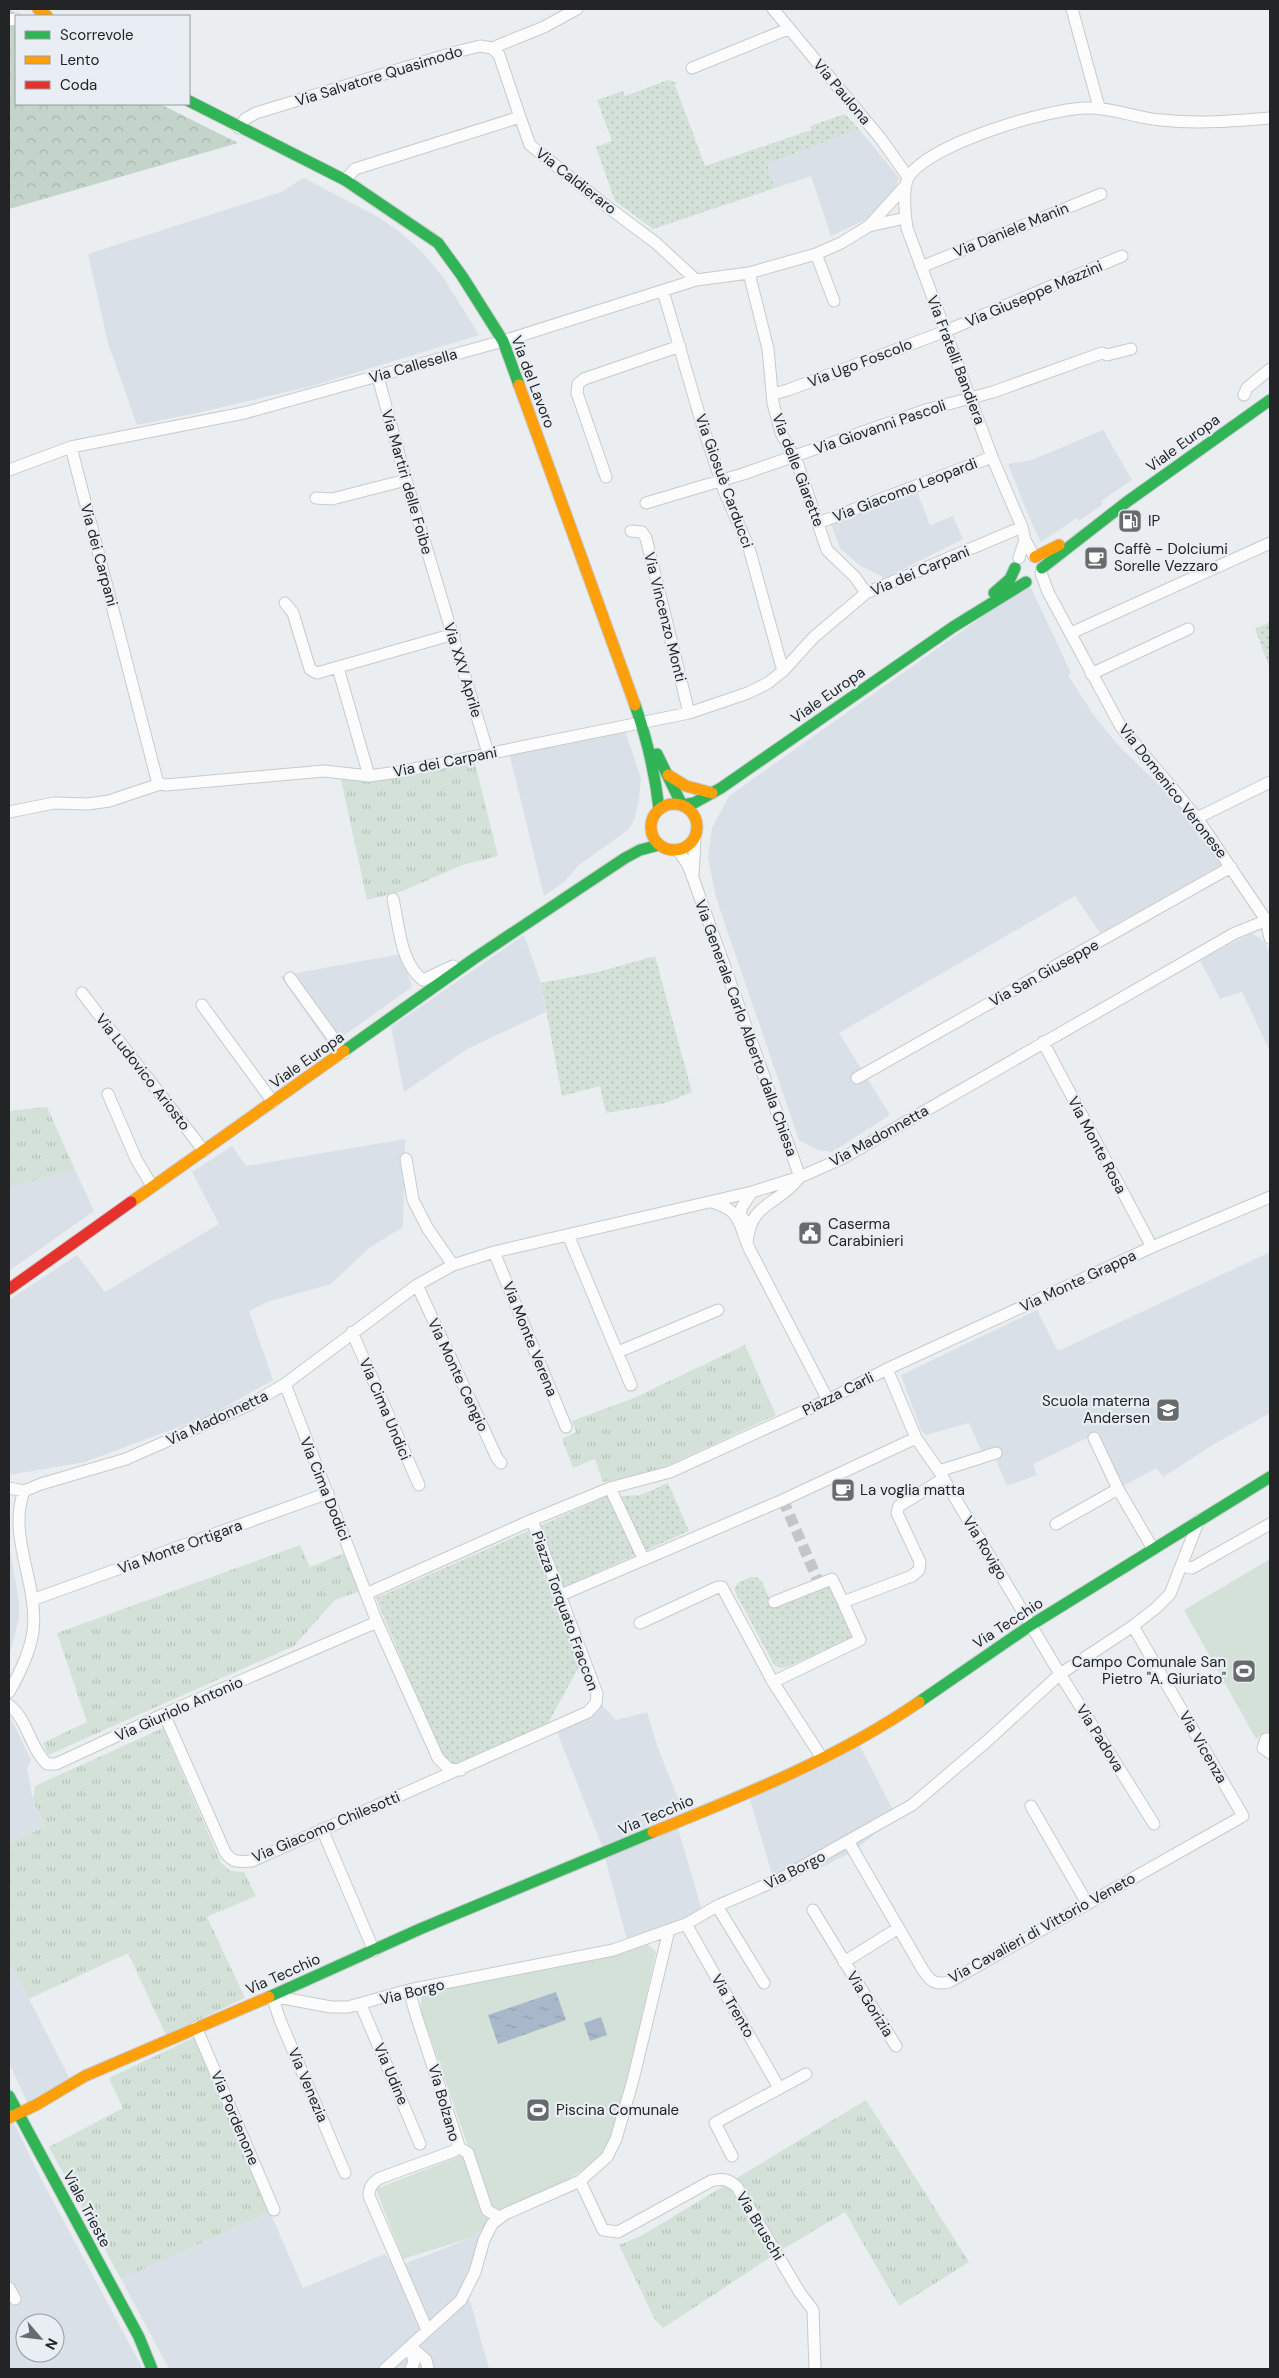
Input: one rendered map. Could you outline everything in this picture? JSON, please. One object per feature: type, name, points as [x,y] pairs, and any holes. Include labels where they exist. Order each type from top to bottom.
[{"type":"street","name":"Via Salvatore Quasimodo","points":[[239,128],[245,119],[265,110],[456,52],[480,46],[492,48],[578,9]]},
{"type":"street","name":"Via Paulona","points":[[774,9],[876,132],[907,181]]},
{"type":"street","points":[[1072,9],[1099,107]]},
{"type":"street","points":[[692,68],[788,28]]},
{"type":"street","name":"Via Caldieraro","points":[[492,48],[498,55],[530,145],[609,208],[656,242],[696,280]]},
{"type":"street","name":"Via del Lavoro","points":[[190,103],[345,180],[404,217],[438,243],[467,283],[502,341],[643,726],[682,805]]},
{"type":"street","name":"Via Callesella","points":[[869,226],[907,181],[929,159],[996,129],[1058,110],[1099,107],[1160,120],[1209,122],[1270,118]]},
{"type":"street","points":[[345,180],[355,169],[520,117]]},
{"type":"street","name":"Via Fratelli Bandiera","points":[[907,181],[905,215],[921,267],[992,457],[1022,527],[1025,540],[1035,556]]},
{"type":"street","name":"Via Daniele Manin","points":[[921,267],[1101,194]]},
{"type":"street","points":[[883,211],[905,215]]},
{"type":"street","name":"Via Callesella","points":[[9,470],[71,447],[244,413],[502,341],[696,280],[749,273],[816,254],[841,243],[869,226],[905,215]]},
{"type":"street","points":[[816,254],[834,301]]},
{"type":"street","name":"Via Giuseppe Mazzini","points":[[946,331],[1122,256]]},
{"type":"street","name":"Via delle Giarette","points":[[749,273],[770,362],[775,412],[781,433],[793,457],[827,550],[855,577],[866,593]]},
{"type":"street","name":"Via Giosuè Carducci","points":[[663,291],[702,424],[721,480],[749,548],[783,671]]},
{"type":"street","name":"Via Ugo Foscolo","points":[[773,394],[946,331]]},
{"type":"street","points":[[606,477],[577,393],[578,384],[584,379],[680,346]]},
{"type":"street","name":"Via Giovanni Pascoli","points":[[646,503],[793,457],[926,410],[993,392],[1102,353],[1107,356],[1131,349]]},
{"type":"street","points":[[1244,395],[1247,388],[1270,369]]},
{"type":"street","name":"Via Martiri delle Foibe","points":[[378,377],[437,588]]},
{"type":"street","name":"Viale Europa","points":[[1114,512],[1270,400]]},
{"type":"street","name":"Via dei Carpani","points":[[71,447],[156,780],[160,784],[193,784],[324,771],[369,776],[643,726],[690,713],[748,693],[768,683],[783,671],[814,637],[866,593],[1022,527]]},
{"type":"street","name":"Via Giacomo Leopardi","points":[[818,523],[992,457]]},
{"type":"street","points":[[316,498],[332,498],[406,480]]},
{"type":"street","points":[[1048,592],[1017,575],[1017,563],[1026,555],[1035,556],[1052,550],[1114,512]]},
{"type":"street","points":[[952,627],[1038,578],[1042,571],[1114,512]]},
{"type":"street","name":"Via Vincenzo Monti","points":[[631,531],[642,532],[646,538],[690,713]]},
{"type":"street","points":[[952,627],[1010,579],[1025,540]]},
{"type":"street","points":[[1071,633],[1270,543]]},
{"type":"street","points":[[1035,556],[1040,562],[1042,571]]},
{"type":"street","name":"Via Domenico Veronese","points":[[1042,571],[1048,592],[1121,727],[1197,818],[1232,867],[1268,919],[1269,936]]},
{"type":"street","name":"Via XXV Aprile","points":[[437,588],[454,634],[488,753]]},
{"type":"street","points":[[285,602],[293,613],[310,669],[317,673],[454,634]]},
{"type":"street","name":"Viale Europa","points":[[682,805],[694,803],[716,790],[952,627]]},
{"type":"street","points":[[1091,674],[1188,629]]},
{"type":"street","points":[[338,668],[369,776]]},
{"type":"street","name":"Via del Lavoro","points":[[643,726],[656,779],[659,809]]},
{"type":"street","points":[[666,773],[686,786],[716,790]]},
{"type":"street","points":[[1197,818],[1270,782]]},
{"type":"street","points":[[9,812],[54,803],[88,804],[109,801],[160,784]]},
{"type":"street","name":"Viale Europa","points":[[698,827],[707,804],[716,790]]},
{"type":"street","points":[[670,804],[682,805],[694,813],[698,827],[694,839],[684,848],[678,850],[665,848],[654,839],[651,824],[659,809],[670,804]]},
{"type":"street","name":"Viale Europa","points":[[625,858],[651,824]]},
{"type":"street","name":"Via Generale Carlo Alberto dalla Chiesa","points":[[693,878],[694,839]]},
{"type":"street","name":"Viale Europa","points":[[9,1290],[152,1186],[344,1053],[475,958],[625,858],[640,850],[659,845]]},
{"type":"street","name":"Via Generale Carlo Alberto dalla Chiesa","points":[[678,850],[688,865],[693,878],[800,1177]]},
{"type":"street","name":"Via San Giuseppe","points":[[857,1078],[1232,867]]},
{"type":"street","points":[[393,899],[408,963],[415,974],[423,980],[467,958],[475,958]]},
{"type":"street","name":"Via Madonnetta","points":[[24,1491],[126,1458],[180,1437],[251,1404],[285,1384],[417,1285],[453,1266],[494,1252],[752,1192],[800,1177],[843,1158],[1235,933],[1268,919]]},
{"type":"street","points":[[290,978],[344,1053]]},
{"type":"street","name":"Via Ludovico Ariosto","points":[[82,993],[204,1151]]},
{"type":"street","points":[[202,1005],[273,1102]]},
{"type":"street","name":"Via Monte Rosa","points":[[1043,1042],[1152,1248]]},
{"type":"street","points":[[108,1094],[136,1159],[152,1186]]},
{"type":"street","points":[[406,1159],[413,1200],[428,1229],[453,1266]]},
{"type":"street","points":[[747,1244],[751,1221],[761,1209],[790,1190],[800,1177]]},
{"type":"street","points":[[752,1192],[742,1207],[739,1218],[747,1244],[828,1400]]},
{"type":"street","name":"Via Monte Grappa","points":[[886,1369],[1152,1248],[1270,1197]]},
{"type":"street","points":[[710,1201],[727,1207],[739,1218],[751,1221]]},
{"type":"street","points":[[568,1235],[631,1385]]},
{"type":"street","name":"Via Monte Verena","points":[[494,1252],[566,1427]]},
{"type":"street","name":"Via Monte Cengio","points":[[417,1285],[501,1463]]},
{"type":"street","points":[[618,1352],[718,1310]]},
{"type":"street","name":"Via Cima Undici","points":[[352,1332],[419,1485]]},
{"type":"street","name":"Piazza Carli","points":[[532,1520],[610,1488],[670,1472],[828,1400],[886,1369],[916,1438]]},
{"type":"street","name":"Via Cima Dodici","points":[[285,1384],[366,1594]]},
{"type":"street","points":[[561,1595],[643,1558],[783,1500],[916,1438]]},
{"type":"street","name":"Via Rovigo","points":[[916,1438],[941,1475],[1031,1625]]},
{"type":"street","points":[[1094,1438],[1118,1489],[1153,1549]]},
{"type":"street","points":[[842,1602],[912,1576],[919,1570],[920,1562],[897,1514],[899,1506],[941,1475],[996,1453]]},
{"type":"street","name":"Via Tecchio","points":[[14,2115],[36,2105],[85,2076],[196,2026],[272,1996],[420,1929],[760,1788],[822,1758],[896,1718],[1031,1625],[1270,1477]]},
{"type":"street","points":[[9,1488],[24,1491],[18,1506],[20,1544],[32,1600],[33,1630],[29,1650],[9,1692]]},
{"type":"street","points":[[610,1488],[643,1558]]},
{"type":"street","points":[[1056,1524],[1118,1489]]},
{"type":"street","name":"Via Monte Ortigara","points":[[32,1600],[328,1493]]},
{"type":"street","name":"Piazza Torquato Fraccon","points":[[366,1594],[532,1520],[597,1694],[596,1703],[588,1712],[431,1783]]},
{"type":"street","name":"Via Borgo","points":[[272,1996],[331,2007],[348,2007],[409,1990],[613,1950],[686,1924],[717,1906],[782,1878],[912,1805],[986,1742],[1060,1674],[1133,1626],[1170,1594],[1199,1520]]},
{"type":"street","points":[[1182,1566],[1192,1568],[1270,1524]]},
{"type":"street","points":[[773,1682],[860,1640],[832,1579],[774,1602]]},
{"type":"street","points":[[640,1623],[718,1587],[722,1587],[773,1682],[822,1758]]},
{"type":"street","points":[[366,1594],[438,1758],[439,1769],[431,1783]]},
{"type":"street","name":"Via Giuriolo Antonio","points":[[9,1705],[17,1712],[41,1758],[47,1764],[56,1764],[164,1714],[377,1622]]},
{"type":"street","name":"Via Padova","points":[[1031,1625],[1154,1824]]},
{"type":"street","name":"Via Vicenza","points":[[1133,1626],[1243,1816]]},
{"type":"street","name":"Via Giacomo Chilesotti","points":[[164,1714],[225,1852],[232,1860],[252,1861],[431,1783]]},
{"type":"street","points":[[1270,1739],[1266,1739],[1263,1744],[1263,1748],[1270,1754]]},
{"type":"street","points":[[438,1758],[449,1769],[461,1770]]},
{"type":"street","points":[[1031,1806],[1087,1903]]},
{"type":"street","name":"Via Cavalieri di Vittorio Veneto","points":[[848,1842],[897,1929],[931,1981],[938,1985],[949,1982],[1243,1816]]},
{"type":"street","points":[[322,1829],[374,1951]]},
{"type":"street","points":[[717,1906],[764,1983]]},
{"type":"street","name":"Via Gorizia","points":[[813,1910],[896,2046]]},
{"type":"street","name":"Via Trento","points":[[686,1924],[779,2088]]},
{"type":"street","name":"Via Gorizia","points":[[844,1962],[897,1929]]},
{"type":"street","points":[[385,2369],[461,2300],[475,2272],[484,2240],[492,2224],[500,2218],[580,2181],[607,2157],[616,2139],[669,1930]]},
{"type":"street","name":"Via Bolzano","points":[[409,1990],[459,2143],[454,2152],[380,2178],[371,2186],[369,2196],[427,2330]]},
{"type":"street","name":"Via Venezia","points":[[272,1996],[280,2020],[345,2173]]},
{"type":"street","name":"Via Udine","points":[[361,2004],[420,2144]]},
{"type":"street","name":"Via Pordenone","points":[[196,2026],[274,2210]]},
{"type":"street","points":[[732,2156],[715,2123],[806,2074]]},
{"type":"street","name":"Viale Trieste","points":[[9,2096],[14,2115],[139,2337],[162,2369]]},
{"type":"street","points":[[458,2147],[468,2154],[487,2210],[500,2218]]},
{"type":"street","name":"Via Bruschi","points":[[580,2181],[603,2230],[618,2232],[711,2181],[722,2178],[730,2181],[737,2187],[800,2292],[814,2310],[815,2369]]},
{"type":"street","points":[[9,2288],[15,2299]]},
{"type":"street","name":"Viale Trieste","points":[[139,2337],[152,2369]]},
{"type":"street","points":[[410,2346],[414,2362],[411,2369]]},
{"type":"street","points":[[410,2346],[426,2360],[428,2369]]},
{"type":"shaded area","points":[[859,129],[899,178],[894,191],[878,210],[865,220],[831,236],[811,176],[775,188],[767,164]]},
{"type":"shaded area","points":[[304,178],[378,217],[401,233],[423,253],[443,277],[479,335],[312,386],[137,425],[108,343],[88,254],[281,192]]},
{"type":"shaded area","points":[[1103,430],[1132,480],[1101,501],[1103,504],[1079,521],[1077,518],[1041,542],[1008,464],[1032,460]]},
{"type":"shaded area","points":[[916,489],[930,525],[953,516],[963,539],[878,582],[883,577],[859,565],[840,548],[830,521]]},
{"type":"shaded area","points":[[1023,588],[1031,588],[1071,673],[1068,675],[1093,714],[1116,743],[1195,820],[1226,862],[1100,933],[1075,896],[839,1033],[890,1115],[832,1152],[818,1150],[799,1140],[716,898],[708,858],[712,828],[729,796]]},
{"type":"shaded area","points":[[622,722],[641,778],[634,820],[628,830],[579,865],[564,882],[544,896],[509,752]]},
{"type":"shaded area","points":[[1252,933],[1265,942],[1270,954],[1270,1052],[1242,992],[1220,999],[1200,960]]},
{"type":"shaded area","points":[[524,935],[541,983],[546,1012],[467,1049],[404,1092],[391,1027]]},
{"type":"shaded area","points":[[401,954],[412,987],[329,1046],[280,976]]},
{"type":"shaded area","points":[[405,1139],[403,1227],[369,1248],[331,1284],[270,1301],[249,1311],[273,1380],[211,1415],[85,1462],[9,1475],[9,1300],[77,1255],[105,1292],[219,1224],[192,1172],[232,1146],[246,1166]]},
{"type":"shaded area","points":[[75,1170],[94,1211],[9,1271],[9,1187]]},
{"type":"shaded area","points":[[1270,1252],[1270,1413],[1216,1443],[1163,1477],[1156,1468],[1120,1488],[1095,1436],[1033,1464],[1037,1475],[1007,1486],[994,1455],[982,1452],[969,1423],[926,1435],[921,1430],[901,1375],[1037,1310],[1058,1351]]},
{"type":"shaded area","points":[[9,1545],[19,1601],[19,1618],[9,1657]]},
{"type":"shaded area","points":[[593,1695],[616,1720],[647,1712],[658,1748],[683,1811],[602,1846],[553,1722],[590,1704]]},
{"type":"shaded area","points":[[9,1714],[31,1760],[27,1768],[33,1800],[45,1827],[9,1843]]},
{"type":"shaded area","points":[[858,1742],[896,1816],[854,1851],[816,1870],[773,1878],[749,1796]]},
{"type":"shaded area","points":[[677,1825],[702,1911],[627,1940],[604,1854]]},
{"type":"shaded area","points":[[9,1960],[70,2079],[29,2106],[9,2063]]},
{"type":"shaded area","points":[[13,2121],[38,2173],[143,2369],[9,2369],[9,2123]]},
{"type":"shaded area","points":[[270,2212],[303,2288],[385,2254],[394,2268],[473,2237],[490,2221],[461,2286],[471,2304],[489,2369],[169,2369],[121,2279]]},
{"type":"green space","points":[[9,9],[18,15],[15,15],[15,105],[162,105],[238,143],[9,209]]},
{"type":"green space","points":[[668,80],[678,83],[675,85],[705,166],[811,130],[810,126],[845,114],[859,129],[767,164],[775,188],[653,229],[615,201],[596,147],[612,141],[597,100],[623,91],[625,96]]},
{"type":"green space","points":[[1270,622],[1270,669],[1255,629]]},
{"type":"green space","points":[[474,759],[498,856],[462,865],[403,891],[367,900],[340,775]]},
{"type":"green space","points":[[655,956],[692,1092],[666,1103],[606,1113],[600,1086],[562,1096],[541,983],[598,972]]},
{"type":"green space","points":[[47,1107],[75,1170],[9,1187],[9,1111]]},
{"type":"green space","points":[[745,1345],[776,1415],[665,1467],[641,1475],[603,1482],[595,1459],[573,1468],[562,1439],[576,1432],[572,1421],[634,1398]]},
{"type":"green space","points":[[668,1483],[689,1531],[553,1592],[581,1663],[547,1725],[455,1765],[443,1760],[376,1598],[605,1497],[641,1495]]},
{"type":"green space","points":[[300,1545],[310,1567],[345,1553],[360,1591],[335,1600],[294,1646],[48,1755],[43,1743],[87,1722],[57,1633]]},
{"type":"green space","name":"Campo Comunale San Pietro \"A. Giuriato\"","points":[[1270,1559],[1270,1732],[1264,1733],[1256,1739],[1184,1610]]},
{"type":"green space","points":[[751,1577],[757,1577],[762,1582],[773,1607],[828,1584],[832,1586],[855,1636],[787,1667],[781,1668],[774,1665],[735,1592],[735,1587],[738,1583]]},
{"type":"green space","points":[[163,1728],[221,1863],[230,1871],[244,1872],[256,1896],[207,1917],[245,1998],[166,2035],[128,1953],[29,1999],[9,1960],[9,1843],[45,1827],[33,1800],[35,1786]]},
{"type":"green space","name":"Piscina Comunale","points":[[646,1943],[656,1952],[627,2083],[611,2138],[599,2158],[562,2184],[490,2221],[473,2237],[403,2259],[376,2189],[470,2152],[421,2010],[421,1998],[427,1989],[599,1959]]},
{"type":"green space","points":[[195,2037],[270,2212],[121,2279],[49,2147],[123,2108],[109,2078]]},
{"type":"green space","points":[[866,2100],[969,2262],[899,2306],[845,2212],[780,2251],[663,2328],[654,2318],[619,2245],[641,2236]]},
{"type":"water","points":[[556,1992],[566,2020],[498,2044],[488,2015]]},
{"type":"water","points":[[601,2017],[607,2035],[590,2041],[584,2023]]},
{"type":"tunnel","points":[[783,1500],[819,1583]]},
{"type":"traffic: fast","points":[[190,102],[345,180],[438,243],[462,276],[503,341],[519,385]]},
{"type":"traffic: fast","points":[[1042,568],[1128,501],[1270,400]]},
{"type":"traffic: fast","points":[[994,593],[1010,579],[1015,568]]},
{"type":"traffic: fast","points":[[657,754],[682,805],[694,803],[721,788],[953,627],[1026,582]]},
{"type":"traffic: fast","points":[[635,705],[650,756],[659,809]]},
{"type":"traffic: fast","points":[[344,1051],[475,958],[625,858],[640,850],[659,845]]},
{"type":"traffic: fast","points":[[919,1702],[1031,1625],[1270,1477]]},
{"type":"traffic: fast","points":[[269,1997],[420,1929],[653,1832]]},
{"type":"traffic: fast","points":[[9,2096],[139,2337],[152,2369]]},
{"type":"traffic: slow","points":[[38,9],[46,15]]},
{"type":"traffic: slow","points":[[519,385],[635,705]]},
{"type":"traffic: slow","points":[[1035,557],[1059,545]]},
{"type":"traffic: slow","points":[[668,775],[686,786],[712,793]]},
{"type":"traffic: slow","points":[[679,804],[691,810],[696,818],[697,827],[696,836],[691,844],[683,849],[669,850],[657,844],[652,836],[651,822],[657,810],[665,805],[679,804]]},
{"type":"traffic: slow","points":[[131,1202],[344,1051]]},
{"type":"traffic: slow","points":[[653,1832],[756,1789],[823,1758],[856,1741],[919,1702]]},
{"type":"traffic: slow","points":[[9,2118],[36,2105],[85,2076],[269,1997]]},
{"type":"traffic: jam","points":[[9,1289],[131,1202]]},
{"type":"place","name":"IP","points":[[1130,521]]},
{"type":"place","name":"Caffè - Dolciumi Sorelle Vezzaro","points":[[1096,558]]},
{"type":"place","name":"Caserma Carabinieri","points":[[810,1233]]},
{"type":"place","name":"Scuola materna Andersen","points":[[1168,1410]]},
{"type":"place","name":"La voglia matta","points":[[843,1490]]},
{"type":"place","name":"Campo Comunale San Pietro \"A. Giuriato\"","points":[[1244,1671]]},
{"type":"place","name":"Piscina Comunale","points":[[538,2110]]}]
